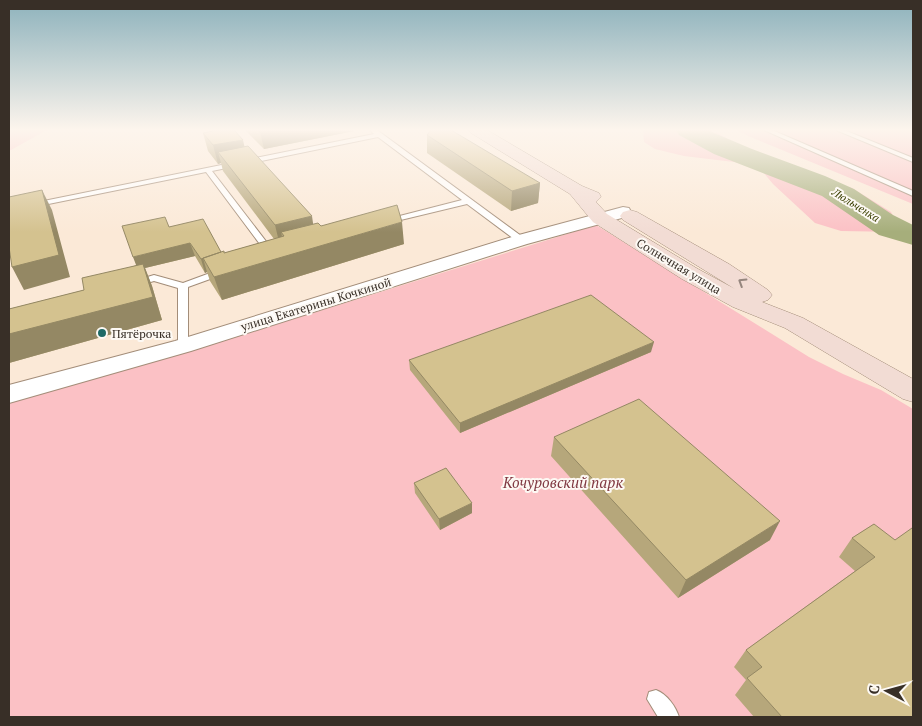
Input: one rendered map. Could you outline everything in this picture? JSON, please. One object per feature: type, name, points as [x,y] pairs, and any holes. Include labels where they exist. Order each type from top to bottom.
[{"type":"main road","name":"Солнечная улица","points":[[532,164],[576,190],[623,212],[750,288],[794,323]]},
{"type":"main road","name":"Солнечная улица","points":[[576,190],[600,218],[690,274],[724,293],[794,323],[913,392]]},
{"type":"street","name":"улица Екатерины Кочкиной","points":[[9,394],[183,346],[521,240],[623,212]]},
{"type":"lane","points":[[9,210],[226,164]]},
{"type":"lane","points":[[418,164],[521,240]]},
{"type":"lane","points":[[844,164],[913,194]]},
{"type":"lane","points":[[207,168],[271,254]]},
{"type":"lane","points":[[374,226],[468,201]]},
{"type":"lane","points":[[128,285],[154,278],[183,286],[227,270]]},
{"type":"lane","points":[[183,286],[183,346]]},
{"type":"lane","points":[[656,699],[670,717]]},
{"type":"green space","points":[[744,164],[778,164],[809,176],[852,188],[891,212],[901,232],[841,231],[815,223],[773,184],[763,172]]},
{"type":"green space","points":[[816,164],[913,164],[913,204]]},
{"type":"green space","name":"Кочуровский парк","points":[[596,225],[809,357],[881,390],[913,409],[913,717],[9,717],[9,402],[181,354]]},
{"type":"building","points":[[227,164],[264,164],[312,216],[275,225]]},
{"type":"building","points":[[471,164],[508,164],[540,183],[512,191]]},
{"type":"building","points":[[42,190],[59,255],[12,267],[9,247],[9,197]]},
{"type":"building","points":[[397,205],[402,222],[214,277],[203,258],[284,236],[281,232],[318,223],[321,226]]},
{"type":"building","points":[[165,217],[169,227],[203,219],[221,252],[201,259],[190,243],[133,257],[122,226]]},
{"type":"building","points":[[143,264],[153,297],[9,334],[9,309],[84,290],[82,278]]},
{"type":"building","points":[[591,295],[654,342],[460,423],[409,360]]},
{"type":"building","points":[[639,399],[780,521],[686,580],[554,437]]},
{"type":"building","points":[[446,468],[472,503],[439,519],[414,483]]},
{"type":"building","points":[[874,524],[895,540],[913,529],[913,717],[782,717],[747,678],[762,667],[746,650],[875,557],[852,538]]},
{"type":"waterway","name":"Люльченка","points":[[766,164],[833,190],[891,228],[913,235]]},
{"type":"place","name":"Пятёрочка","points":[[102,333]]}]
